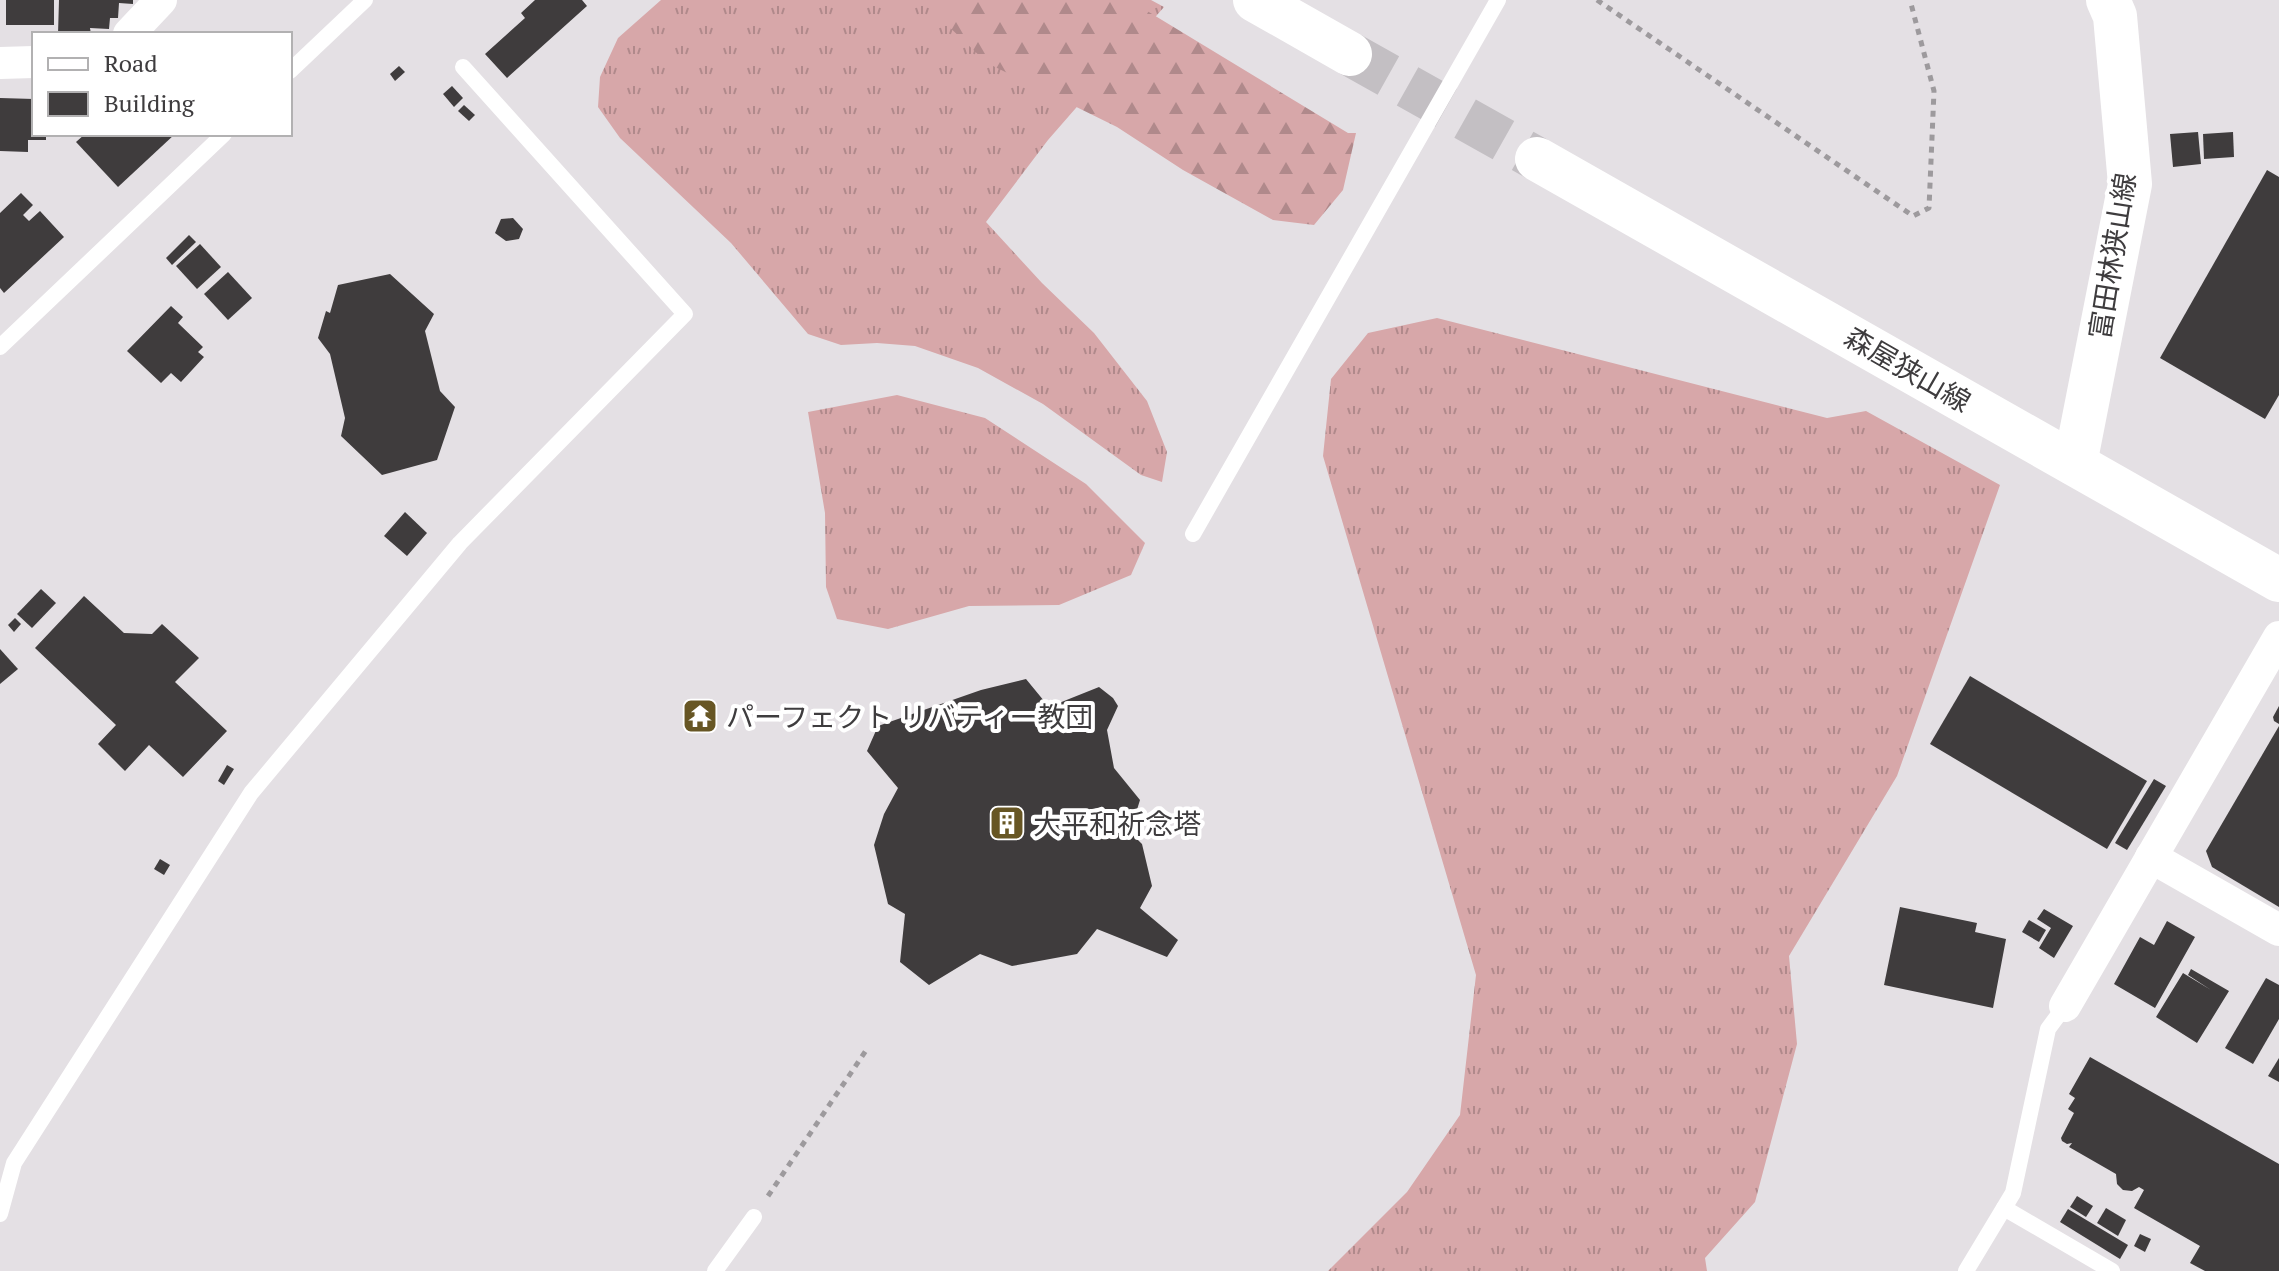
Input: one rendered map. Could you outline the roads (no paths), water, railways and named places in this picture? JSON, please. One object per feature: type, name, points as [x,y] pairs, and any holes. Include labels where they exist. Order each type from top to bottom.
[{"type":"main road","points":[[1255,0],[1350,54]]},
{"type":"main road","name":"富田林狭山線","points":[[2075,464],[2130,184],[2115,16],[2108,0]]},
{"type":"main road","name":"森屋狭山線","points":[[1537,159],[2279,580]]},
{"type":"street","points":[[131,32],[161,0]]},
{"type":"street","points":[[0,63],[32,62]]},
{"type":"street","points":[[2065,1006],[2279,637]]},
{"type":"street","points":[[2151,857],[2279,930]]},
{"type":"lane","points":[[292,69],[365,0]]},
{"type":"lane","points":[[1193,534],[1498,0]]},
{"type":"lane","points":[[0,1214],[14,1163],[251,793],[460,543],[685,314],[463,67]]},
{"type":"lane","points":[[0,347],[222,136]]},
{"type":"lane","points":[[1966,1271],[2013,1193],[2048,1029],[2065,1006]]},
{"type":"lane","points":[[2004,1208],[2112,1271]]},
{"type":"lane","points":[[715,1271],[754,1217]]},
{"type":"tunnel","points":[[1350,54],[1537,159]]},
{"type":"place","name":"パーフェクト リバティー教団","points":[[700,716]]},
{"type":"place","name":"大平和祈念塔","points":[[1007,823]]}]
